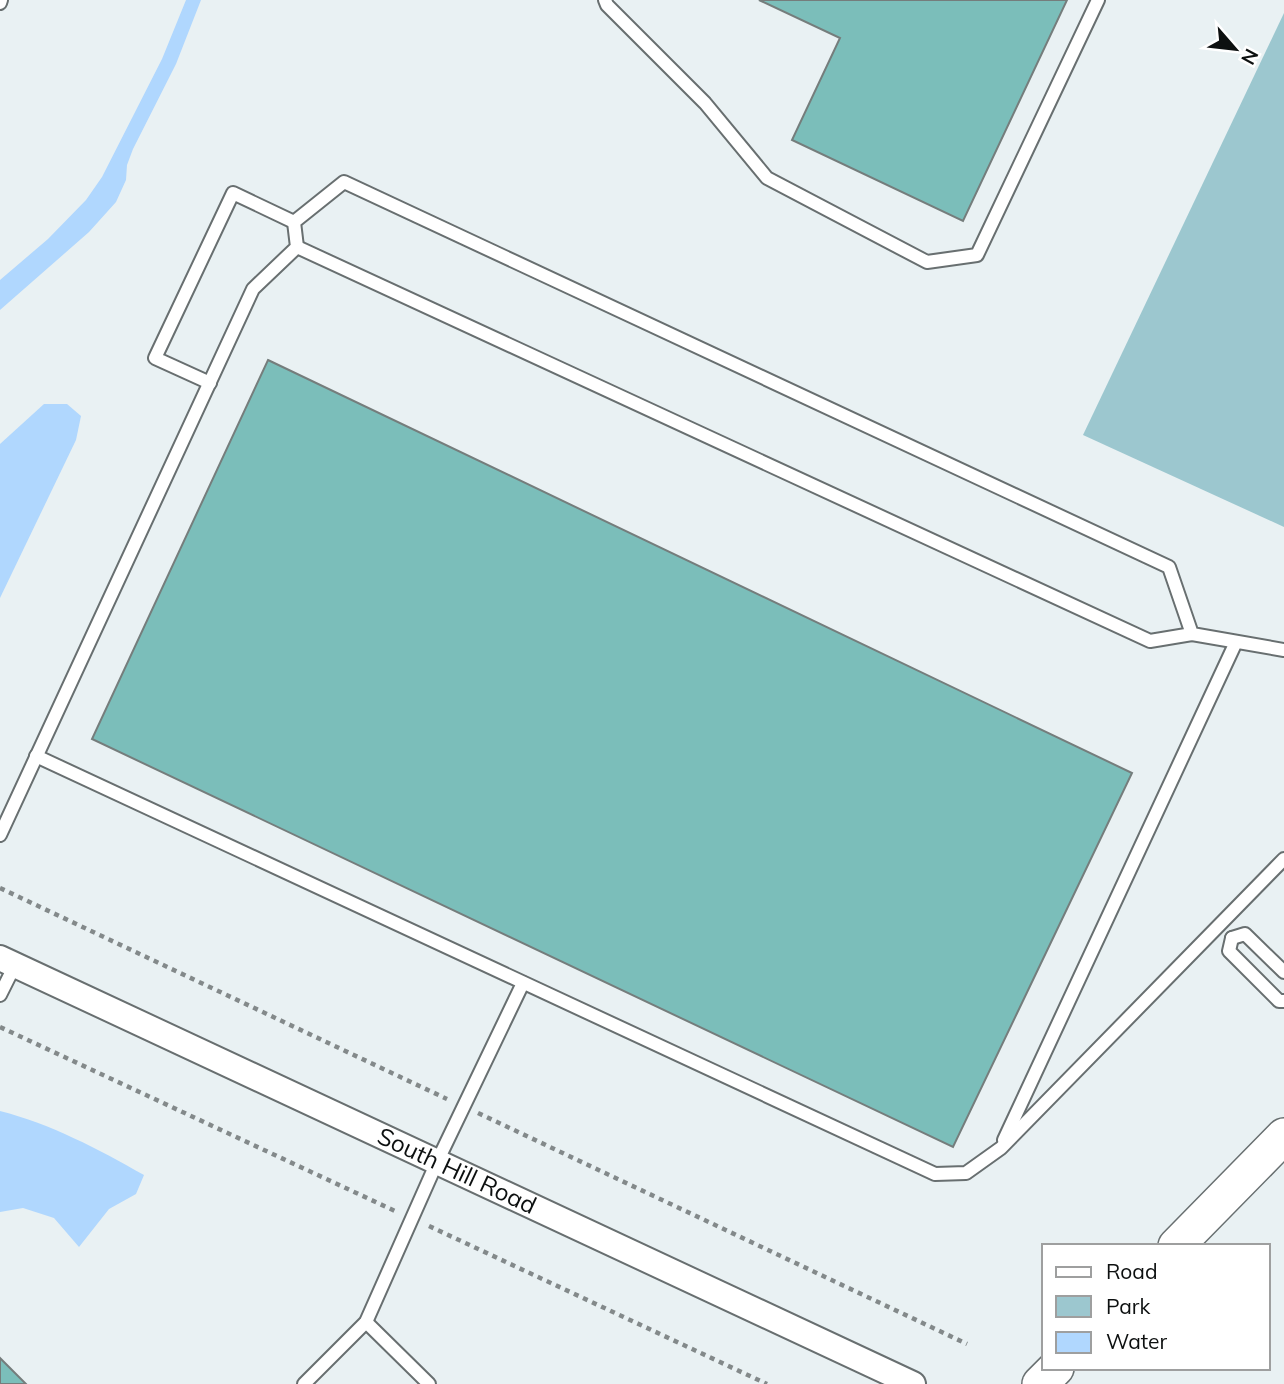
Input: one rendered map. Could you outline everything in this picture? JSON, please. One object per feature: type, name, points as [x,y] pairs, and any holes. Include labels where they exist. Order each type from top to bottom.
[{"type":"main road","points":[[1178,1244],[1284,1136]]},
{"type":"main road","points":[[1040,1384],[1054,1370]]},
{"type":"street","name":"South Hill Road","points":[[7,962],[913,1384]]},
{"type":"lane","points":[[606,0],[607,5],[646,46],[705,103],[767,178],[927,262],[977,255],[1098,0]]},
{"type":"lane","points":[[295,222],[344,182],[1169,567],[1192,634]]},
{"type":"lane","points":[[209,383],[155,358],[233,193],[295,222]]},
{"type":"lane","points":[[295,222],[297,247]]},
{"type":"lane","points":[[0,835],[253,289],[297,247]]},
{"type":"lane","points":[[297,247],[1150,640],[1192,634],[1284,650]]},
{"type":"lane","points":[[1001,1147],[1236,642]]},
{"type":"lane","points":[[36,756],[935,1174],[966,1173],[1001,1147],[1284,859]]},
{"type":"lane","points":[[1219,925],[1232,938]]},
{"type":"lane","points":[[1232,938],[1245,934],[1284,972]]},
{"type":"lane","points":[[1232,938],[1229,951],[1279,1001],[1284,1000]]},
{"type":"lane","points":[[0,995],[7,962]]},
{"type":"lane","points":[[304,1384],[366,1322],[437,1163],[523,983]]},
{"type":"lane","points":[[366,1322],[429,1384]]},
{"type":"path","points":[[0,888],[968,1344]]},
{"type":"path","points":[[0,1027],[767,1384]]},
{"type":"green space","points":[[1284,13],[1284,527],[1083,435]]},
{"type":"water","points":[[186,0],[201,0],[176,64],[133,149],[127,165],[126,180],[116,202],[89,232],[0,310],[0,280],[48,239],[86,200],[102,177],[162,59]]},
{"type":"water","points":[[44,404],[67,404],[81,416],[76,440],[0,598],[0,444]]},
{"type":"water","points":[[0,1111],[56,1130],[144,1175],[136,1194],[109,1209],[79,1247],[54,1218],[23,1208],[0,1212]]},
{"type":"building","points":[[759,0],[1067,0],[963,221],[792,140],[840,38]]},
{"type":"building","points":[[268,360],[1132,773],[953,1147],[92,739]]},
{"type":"building","points":[[0,1358],[26,1384],[0,1384]]}]
